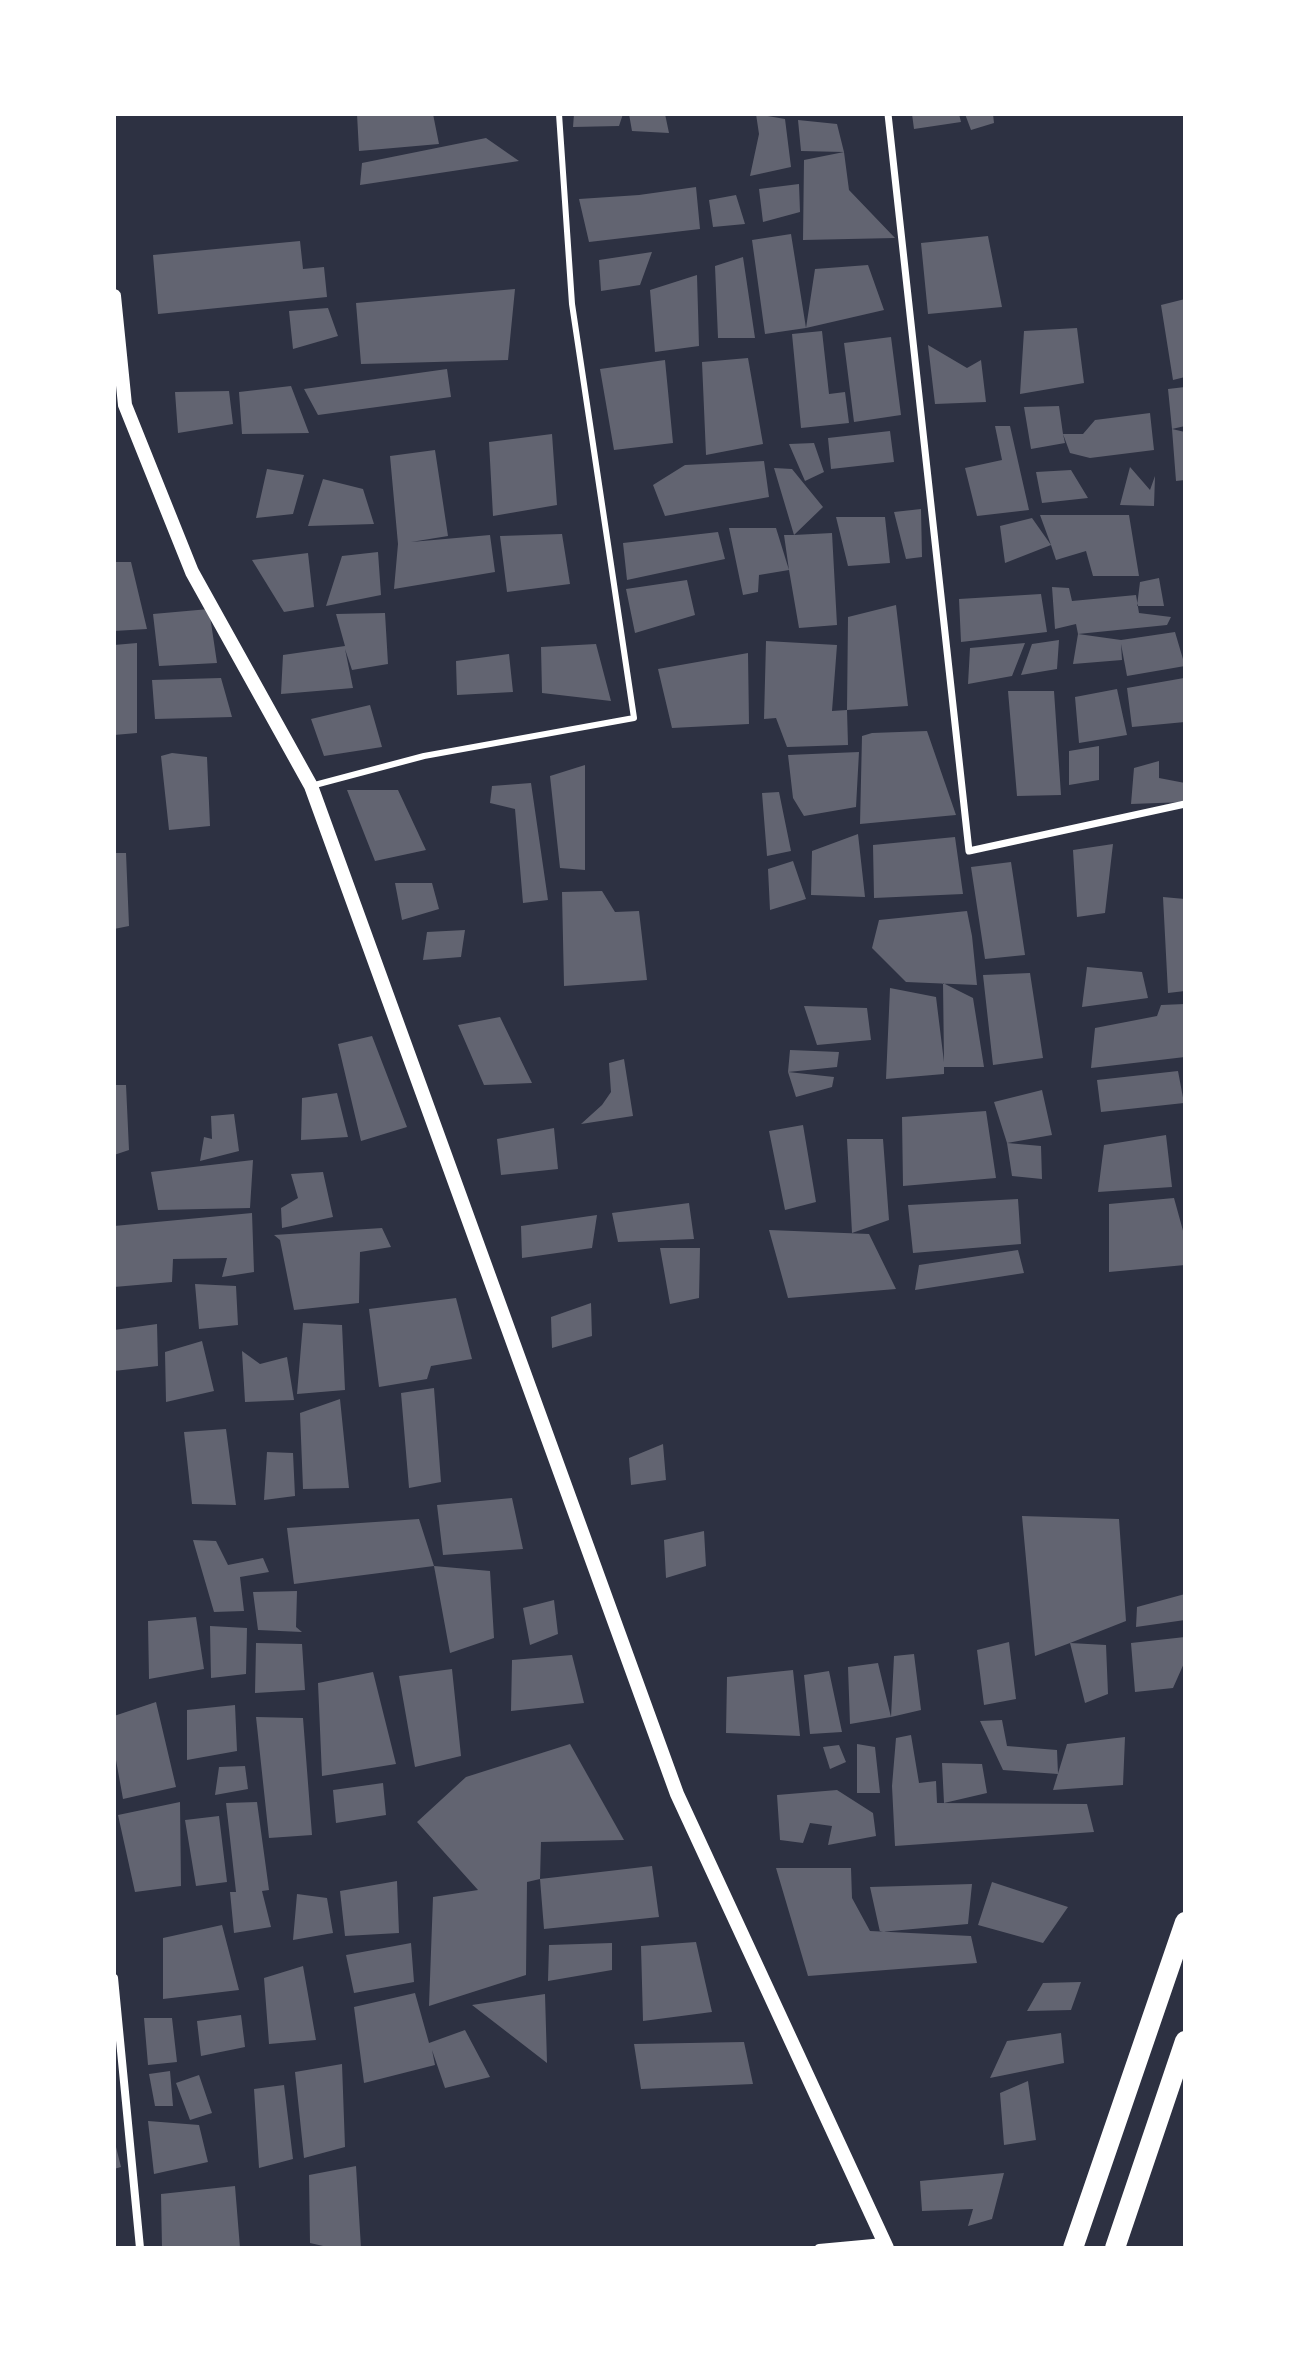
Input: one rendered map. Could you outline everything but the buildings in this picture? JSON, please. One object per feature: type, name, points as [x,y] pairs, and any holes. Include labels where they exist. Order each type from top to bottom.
[{"type":"main road","points":[[1073,2248],[1185,1922]]},
{"type":"main road","points":[[1115,2248],[1185,2041]]},
{"type":"street","points":[[888,114],[969,851],[1185,804]]},
{"type":"street","points":[[114,296],[125,405],[192,572],[311,786],[677,1794],[885,2245],[819,2248]]},
{"type":"street","points":[[114,1978],[140,2248]]},
{"type":"lane","points":[[311,786],[424,756],[634,718],[572,304],[559,114]]}]
